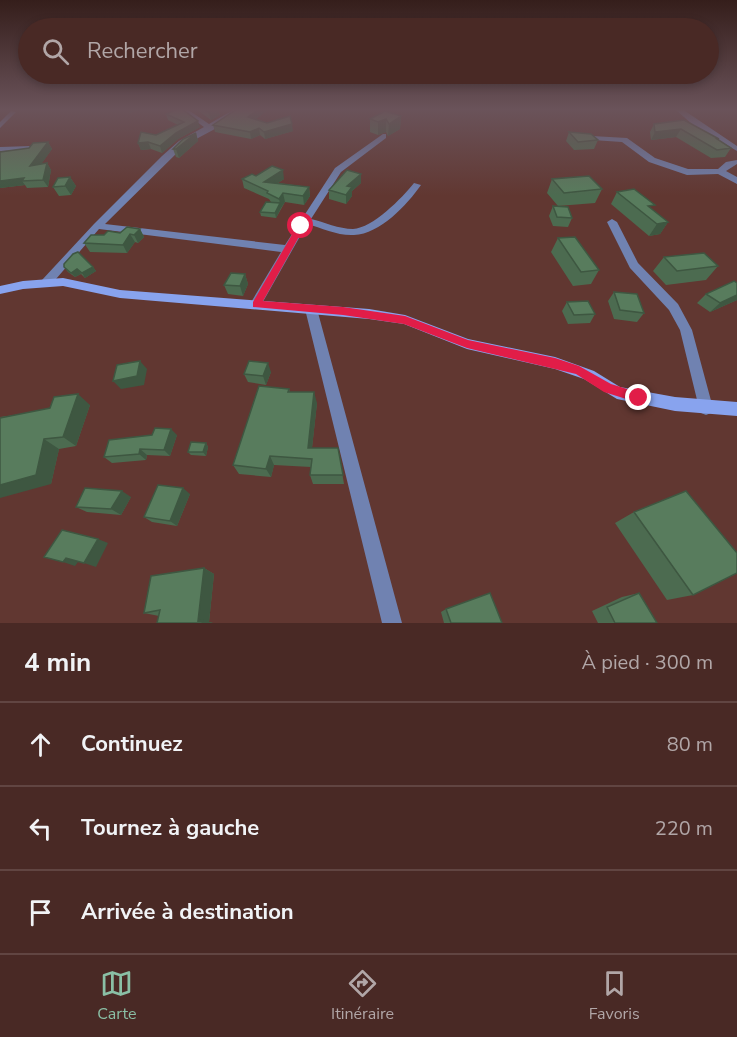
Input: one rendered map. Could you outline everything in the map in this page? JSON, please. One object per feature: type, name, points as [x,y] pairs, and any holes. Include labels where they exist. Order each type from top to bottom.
[{"type":"main road","points":[[0,290],[46,283],[75,283],[120,294],[311,309],[405,320],[467,344],[555,363],[579,371],[618,393],[666,403],[737,409]]},
{"type":"street","points":[[46,283],[97,226],[165,158],[191,138]]},
{"type":"street","points":[[256,304],[305,220],[344,164],[380,138]]},
{"type":"street","points":[[598,138],[624,140],[652,160],[677,170],[696,173],[720,171],[729,164],[737,162]]},
{"type":"street","points":[[720,138],[737,149]]},
{"type":"street","points":[[0,149],[28,147]]},
{"type":"street","points":[[720,171],[737,181]]},
{"type":"street","points":[[305,220],[353,232],[368,229],[407,199],[417,184]]},
{"type":"street","points":[[612,222],[634,265],[674,307],[686,330],[706,408]]},
{"type":"street","points":[[97,226],[288,249]]},
{"type":"street","points":[[311,309],[392,623]]},
{"type":"building","points":[[139,138],[170,138],[160,146],[148,142],[138,143]]},
{"type":"building","points":[[190,138],[173,149],[183,139]]},
{"type":"building","points":[[574,138],[598,140],[578,142]]},
{"type":"building","points":[[697,138],[717,138],[731,148],[717,150]]},
{"type":"building","points":[[48,142],[30,166],[47,163],[43,180],[22,181],[24,178],[0,181],[0,152],[29,148],[33,143]]},
{"type":"building","points":[[272,166],[283,170],[264,182],[309,187],[303,196],[283,193],[279,199],[267,193],[268,191],[242,179],[252,174],[256,176]]},
{"type":"building","points":[[347,170],[361,174],[347,186],[352,187],[346,195],[329,190]]},
{"type":"building","points":[[589,176],[602,189],[564,193],[552,179]]},
{"type":"building","points":[[70,177],[65,186],[53,187],[58,178]]},
{"type":"building","points":[[634,189],[655,205],[648,206],[668,222],[657,224],[617,192]]},
{"type":"building","points":[[266,202],[280,203],[275,213],[260,212]]},
{"type":"building","points":[[553,206],[568,207],[572,218],[557,217]]},
{"type":"building","points":[[127,227],[140,229],[134,235],[130,234],[123,245],[84,243],[91,235],[104,235],[108,231],[120,233]]},
{"type":"building","points":[[575,237],[599,270],[581,272],[558,238]]},
{"type":"building","points":[[78,252],[93,267],[82,273],[77,269],[71,273],[64,267],[64,264]]},
{"type":"building","points":[[704,253],[718,266],[677,271],[664,257]]},
{"type":"building","points":[[231,273],[245,274],[240,286],[224,285]]},
{"type":"building","points":[[734,281],[737,283],[737,295],[720,303],[706,294]]},
{"type":"building","points":[[614,292],[637,294],[644,313],[620,310]]},
{"type":"building","points":[[588,301],[595,314],[574,315],[567,302]]},
{"type":"building","points":[[140,361],[137,376],[113,381],[117,365]]},
{"type":"building","points":[[249,361],[268,363],[263,376],[244,374]]},
{"type":"building","points":[[259,386],[289,389],[288,392],[314,392],[308,448],[338,448],[343,475],[310,475],[312,459],[270,456],[266,469],[233,465]]},
{"type":"building","points":[[78,394],[63,437],[44,439],[36,475],[0,485],[0,418],[50,408],[54,397]]},
{"type":"building","points":[[155,428],[171,429],[164,450],[140,449],[139,454],[104,457],[109,440],[152,435]]},
{"type":"building","points":[[191,442],[206,443],[203,452],[188,452]]},
{"type":"building","points":[[158,485],[183,488],[170,521],[144,517]]},
{"type":"building","points":[[85,488],[122,491],[111,509],[76,507]]},
{"type":"building","points":[[686,491],[737,553],[737,573],[693,595],[634,512]]},
{"type":"building","points":[[62,530],[98,539],[84,563],[66,558],[63,562],[44,557]]},
{"type":"building","points":[[204,568],[198,621],[203,620],[202,623],[157,623],[160,610],[144,613],[151,576]]},
{"type":"building","points":[[490,593],[502,623],[451,623],[446,609]]},
{"type":"building","points":[[639,593],[657,623],[615,623],[607,607]]},
{"type":"route","points":[[301,226],[256,304],[343,311],[405,320],[467,344],[555,363],[589,375],[618,393],[639,398]]}]
